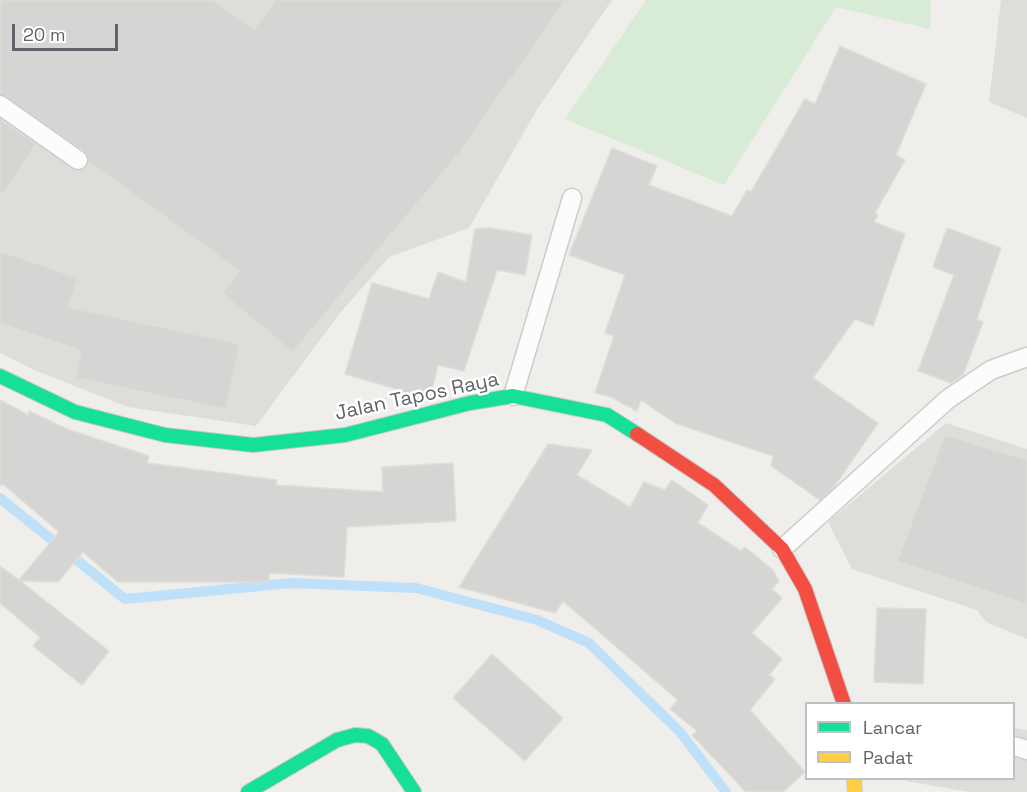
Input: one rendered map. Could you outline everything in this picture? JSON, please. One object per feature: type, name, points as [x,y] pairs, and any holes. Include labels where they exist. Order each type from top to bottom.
[{"type":"main road","name":"Jalan Tapos Raya","points":[[0,376],[75,412],[165,435],[254,445],[345,435],[470,404],[513,396],[608,415],[714,485],[782,549],[805,589],[843,702]]},
{"type":"main road","points":[[248,792],[338,740],[355,735],[368,736],[382,744],[414,792]]},
{"type":"lane","points":[[0,105],[78,160]]},
{"type":"lane","points":[[513,396],[572,198]]},
{"type":"lane","points":[[782,549],[948,399],[991,370],[1027,357]]},
{"type":"shaded area","points":[[0,0],[612,0],[538,108],[469,228],[389,257],[340,313],[256,426],[128,407],[34,370],[0,353]]},
{"type":"shaded area","points":[[1001,0],[1027,0],[1027,118],[989,102]]},
{"type":"shaded area","points":[[946,423],[1027,449],[1027,639],[986,622],[977,610],[852,569],[828,522]]},
{"type":"shaded area","points":[[1015,728],[1027,730],[1027,792],[969,792],[906,781],[1015,780]]},
{"type":"green space","points":[[646,0],[931,0],[930,29],[836,7],[724,185],[565,119]]},
{"type":"building","points":[[0,0],[213,0],[254,29],[275,0],[566,0],[459,153],[293,352],[222,293],[240,271],[89,162],[84,151],[0,94]]},
{"type":"building","points":[[840,46],[926,84],[896,155],[905,160],[875,213],[878,215],[874,222],[905,234],[873,326],[855,319],[813,378],[878,423],[834,487],[820,500],[771,466],[773,456],[675,423],[641,400],[637,411],[611,397],[595,393],[614,336],[605,333],[625,275],[569,255],[612,148],[657,166],[649,185],[732,216],[747,190],[751,192],[805,99],[815,104]]},
{"type":"building","points":[[0,119],[36,144],[0,198]]},
{"type":"building","points":[[490,228],[532,235],[525,275],[497,270],[464,371],[438,365],[431,394],[411,399],[402,396],[403,391],[345,374],[372,283],[429,299],[438,272],[466,282],[475,229]]},
{"type":"building","points":[[947,228],[1001,248],[977,319],[983,322],[963,375],[951,383],[918,371],[954,275],[933,267]]},
{"type":"building","points":[[0,251],[78,278],[68,307],[240,344],[226,409],[76,378],[81,351],[0,323]]},
{"type":"building","points":[[0,400],[28,415],[29,411],[67,429],[149,456],[147,463],[277,480],[276,485],[383,492],[382,467],[453,463],[456,521],[347,527],[344,577],[269,573],[269,582],[118,582],[83,552],[58,582],[20,581],[109,651],[82,685],[33,646],[40,637],[0,603],[0,566],[19,580],[59,532],[4,485],[0,485]]},
{"type":"building","points":[[945,435],[1027,460],[1027,604],[897,561]]},
{"type":"building","points":[[548,444],[592,450],[577,475],[630,507],[644,482],[665,490],[672,480],[708,505],[698,523],[741,551],[745,547],[773,570],[779,581],[772,589],[782,598],[752,633],[782,659],[769,675],[775,679],[750,710],[805,772],[783,792],[746,792],[692,735],[697,731],[670,709],[678,700],[563,601],[555,613],[459,587]]},
{"type":"building","points":[[877,608],[926,609],[923,684],[874,682]]},
{"type":"building","points":[[492,654],[563,718],[525,761],[453,698]]},
{"type":"waterway","points":[[0,498],[125,599],[292,583],[416,588],[537,620],[589,643],[680,732],[726,792]]},
{"type":"traffic: fast","points":[[0,376],[75,412],[165,435],[253,445],[345,435],[470,403],[513,396],[607,415],[637,434]]},
{"type":"traffic: fast","points":[[248,792],[337,740],[355,735],[368,736],[382,744],[414,792]]},
{"type":"traffic: slow","points":[[854,780],[855,792]]},
{"type":"traffic: jam","points":[[637,434],[714,485],[782,549],[805,589],[843,702]]}]
